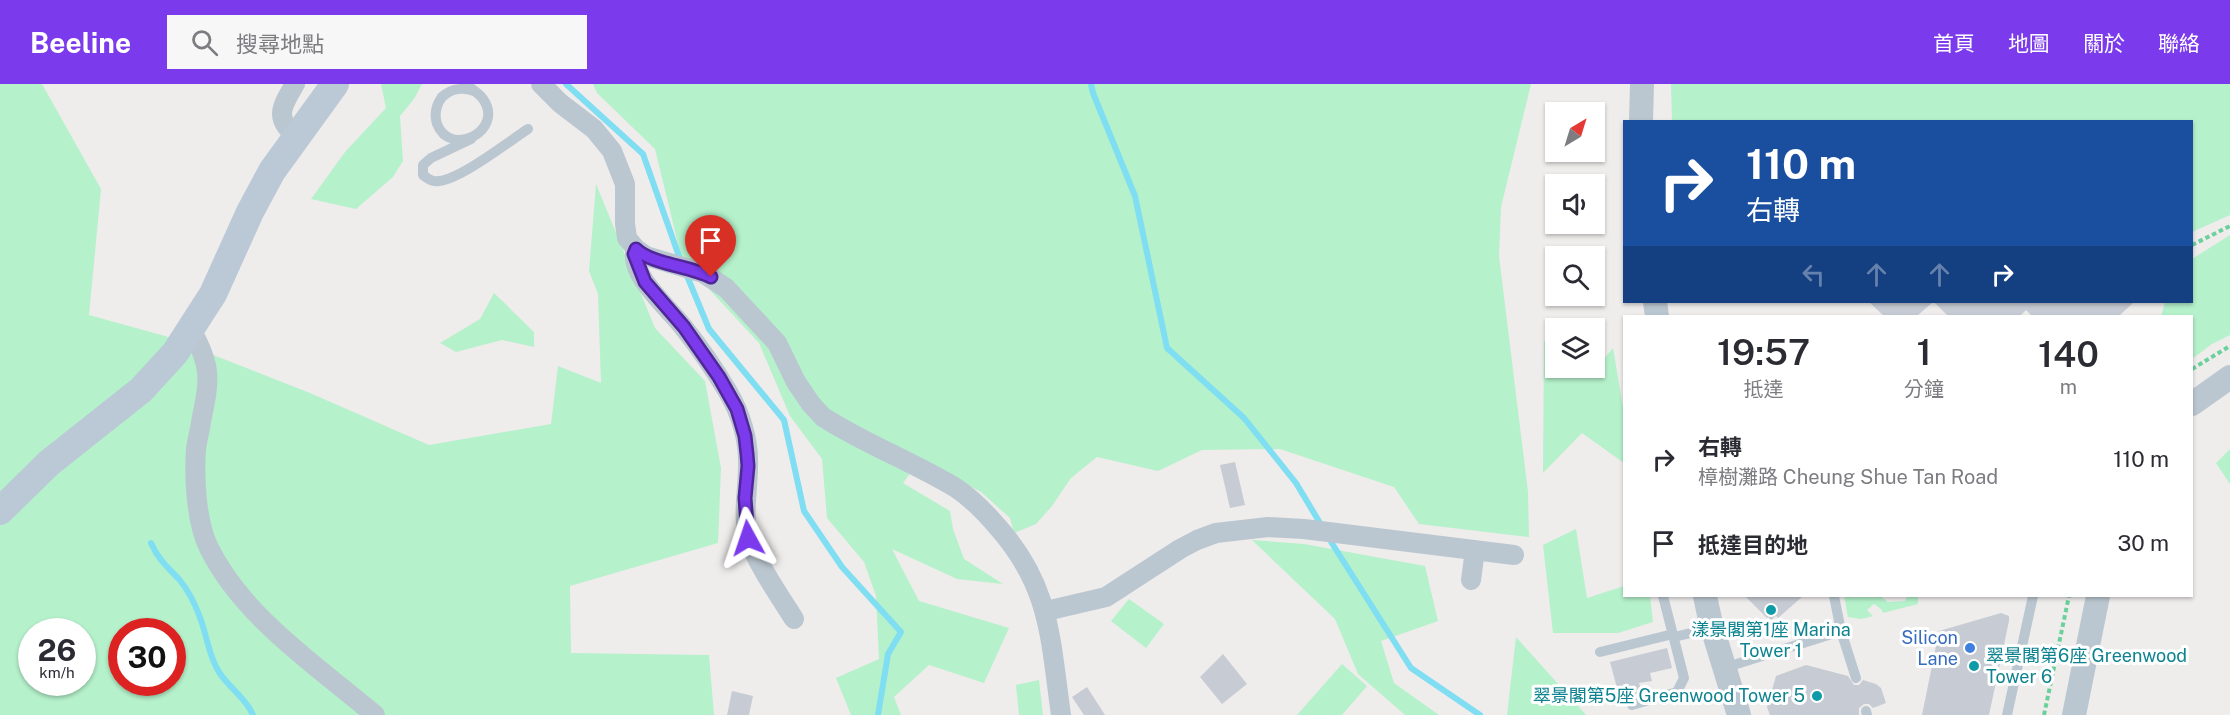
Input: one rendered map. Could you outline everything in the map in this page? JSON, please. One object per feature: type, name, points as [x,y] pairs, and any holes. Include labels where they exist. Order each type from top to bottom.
[{"type":"main road","points":[[0,511],[49,463],[141,390],[175,353],[213,294],[261,191],[335,84]]},
{"type":"street","points":[[295,84],[282,106],[282,116],[286,129],[297,137]]},
{"type":"street","points":[[541,84],[560,103],[594,129],[612,151],[625,184],[624,224],[627,238],[636,249],[654,258],[692,268],[720,282],[769,333],[782,351],[796,382],[823,417],[954,487],[983,511],[1014,546],[1030,570],[1046,611],[1061,715]]},
{"type":"street","points":[[1641,84],[1641,120]]},
{"type":"street","points":[[636,249],[634,259],[645,282],[684,327],[719,377],[737,409],[745,436],[747,454],[745,498],[748,538],[794,619]]},
{"type":"street","points":[[191,330],[203,350],[208,367],[208,382],[196,447],[196,488],[208,546],[228,579],[254,612],[375,715]]},
{"type":"street","points":[[2193,404],[2230,376]]},
{"type":"street","points":[[1046,611],[1106,597],[1180,549],[1216,533],[1268,527],[1304,529],[1514,555]]},
{"type":"street","points":[[1472,580],[1475,550]]},
{"type":"street","points":[[1705,597],[1712,628],[1739,715]]},
{"type":"street","points":[[2074,715],[2098,597]]},
{"type":"lane","points":[[465,84],[479,94],[483,98],[487,105],[488,109],[488,115],[485,126],[479,134],[472,138],[466,140],[450,138],[440,128],[435,113],[439,102],[447,93],[458,88],[476,92],[484,100],[487,107],[488,111],[488,117],[487,122],[484,128],[481,132],[477,135],[468,140],[441,154],[423,165],[423,175],[429,180],[440,181],[458,174],[528,129]]},
{"type":"lane","points":[[1632,705],[1677,692],[1684,678],[1664,597]]},
{"type":"lane","points":[[1834,597],[1841,631],[1856,678]]},
{"type":"lane","points":[[2007,715],[2033,597]]},
{"type":"lane","points":[[1600,652],[1712,628]]},
{"type":"lane","points":[[1724,668],[1841,631]]},
{"type":"path","points":[[2193,244],[2230,226]]},
{"type":"path","points":[[2193,368],[2230,346]]},
{"type":"path","points":[[2044,715],[2069,597]]},
{"type":"green space","points":[[0,84],[42,84],[101,189],[89,315],[165,336],[310,393],[429,445],[551,424],[558,366],[601,383],[598,294],[589,271],[596,184],[655,328],[705,381],[721,468],[718,543],[570,586],[571,653],[709,655],[714,715],[0,715]]},
{"type":"green space","points":[[381,84],[422,84],[414,99],[400,116],[403,161],[393,177],[356,209],[311,199],[345,152],[386,108]]},
{"type":"green space","points":[[593,84],[1531,84],[1501,207],[1499,256],[1528,492],[1529,537],[1419,524],[1394,487],[1280,449],[1202,450],[1158,471],[1097,457],[1071,478],[1052,506],[1036,524],[1014,533],[1010,518],[981,492],[920,460],[903,483],[950,511],[953,529],[964,559],[1003,584],[957,579],[892,549],[919,601],[1009,628],[984,683],[929,665],[894,697],[901,715],[851,715],[836,678],[879,659],[876,596],[864,562],[827,518],[822,459],[790,416],[759,343],[682,260],[655,149],[597,93]]},
{"type":"green space","points":[[1671,84],[2230,84],[2230,215],[2193,232],[2193,120],[1672,120]]},
{"type":"green space","points":[[2230,235],[2230,335],[2212,344],[2193,358],[2193,315],[2161,315],[2165,303],[2193,303],[2193,258]]},
{"type":"green space","points":[[494,293],[534,332],[534,347],[502,340],[456,352],[440,343],[480,319]]},
{"type":"green space","points":[[1544,341],[1545,378],[1605,378],[1605,357],[1613,348],[1623,407],[1623,462],[1582,433],[1543,473]]},
{"type":"green space","points":[[2230,449],[2230,484],[2216,463]]},
{"type":"green space","points":[[1576,529],[1587,598],[1623,586],[1623,597],[1650,597],[1653,622],[1618,633],[1553,633],[1543,545]]},
{"type":"green space","points":[[1252,540],[1304,544],[1425,566],[1438,621],[1381,641],[1394,683],[1439,715],[1405,715],[1358,674],[1335,619]]},
{"type":"green space","points":[[1844,597],[1881,597],[1888,602],[1905,601],[1907,597],[1918,597],[1918,604],[1883,613],[1874,604],[1867,610],[1873,616],[1861,619],[1848,617]]},
{"type":"green space","points":[[1129,599],[1164,624],[1146,648],[1111,621]]},
{"type":"green space","points":[[1516,637],[1586,715],[1507,715]]},
{"type":"green space","points":[[1342,664],[1367,686],[1342,715],[1297,715]]},
{"type":"green space","points":[[1039,680],[1043,715],[1019,715],[1016,685]]},
{"type":"building","points":[[1870,303],[1932,303],[1918,315],[1883,315]]},
{"type":"building","points":[[1935,303],[2133,303],[2120,315],[2031,315],[2026,310],[2021,315],[1947,315]]},
{"type":"building","points":[[1235,462],[1245,505],[1230,508],[1220,465]]},
{"type":"building","name":"漾景閣第1座 Marina Tower 1","points":[[1746,597],[1802,597],[1778,618],[1776,616],[1771,620]]},
{"type":"building","points":[[2001,613],[2009,616],[2009,621],[1989,715],[1922,715],[1939,631]]},
{"type":"building","points":[[1667,648],[1672,668],[1650,673],[1652,681],[1639,683],[1642,693],[1620,699],[1610,662]]},
{"type":"building","points":[[1223,654],[1247,684],[1222,704],[1200,677]]},
{"type":"building","name":"翠景閣第5座 Greenwood Tower 5","points":[[1806,665],[1848,676],[1854,685],[1859,685],[1863,680],[1876,684],[1881,688],[1886,703],[1873,708],[1869,704],[1864,704],[1859,708],[1859,715],[1770,715],[1767,707],[1776,676]]},
{"type":"building","points":[[1087,687],[1105,715],[1084,715],[1072,697]]},
{"type":"building","points":[[732,691],[753,696],[749,715],[727,715]]},
{"type":"waterway","points":[[566,84],[643,154],[681,262]]},
{"type":"waterway","points":[[1091,84],[1135,196],[1167,348],[1244,418],[1296,483],[1323,528]]},
{"type":"waterway","points":[[685,271],[709,329],[784,420],[804,511],[842,567],[901,632],[888,654],[878,715]]},
{"type":"waterway","points":[[1328,537],[1411,668],[1480,715]]},
{"type":"waterway","points":[[151,543],[193,601],[202,622],[212,659],[219,672],[246,703],[253,715]]},
{"type":"place","name":"漾景閣第1座 Marina Tower 1","points":[[1771,610]]},
{"type":"place","name":"Silicon Lane","points":[[1970,648]]},
{"type":"place","name":"翠景閣第6座 Greenwood Tower 6","points":[[1974,666]]},
{"type":"place","name":"翠景閣第5座 Greenwood Tower 5","points":[[1817,696]]},
{"type":"route","points":[[711,277],[692,268],[646,256],[636,249],[634,254],[634,259],[650,290],[684,327],[719,377],[737,409],[745,436],[747,454],[745,498],[748,538]]}]
